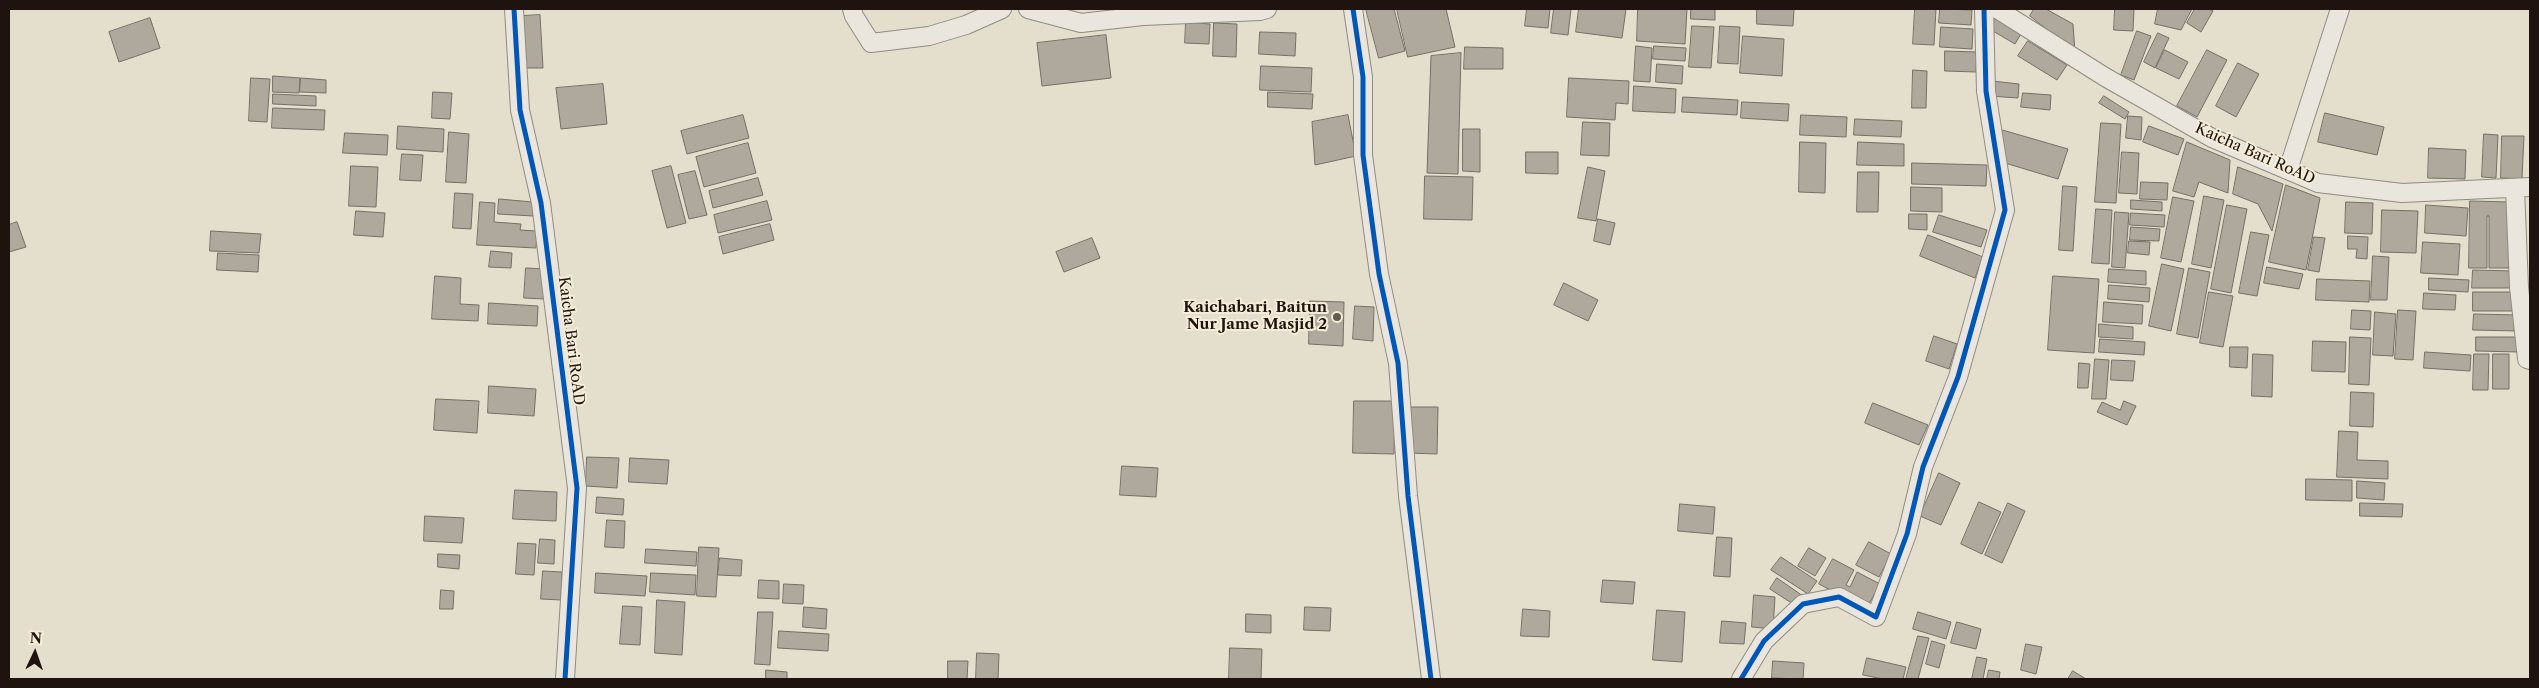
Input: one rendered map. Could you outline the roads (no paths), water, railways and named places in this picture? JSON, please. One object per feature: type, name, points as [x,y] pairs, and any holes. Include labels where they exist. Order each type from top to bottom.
[{"type":"street","name":"Kaicha Bari RoAD","points":[[514,9],[520,110],[540,203],[577,488],[565,679]]},
{"type":"street","points":[[852,9],[871,43],[929,36],[966,25],[1002,9]]},
{"type":"street","points":[[1028,9],[1081,22],[1143,16],[1260,11],[1267,9]]},
{"type":"street","points":[[1352,9],[1362,77],[1363,155],[1380,274],[1398,363],[1408,496],[1431,679]]},
{"type":"street","points":[[1741,679],[1764,641],[1803,604],[1839,597],[1876,617],[1907,534],[1923,467],[1958,377],[2005,210],[1986,91],[1984,9]]},
{"type":"street","name":"Kaicha Bari RoAD","points":[[1997,9],[2105,77],[2212,138],[2318,183],[2402,193],[2523,187],[2519,287],[2527,359],[2530,360]]},
{"type":"street","points":[[2288,170],[2340,9]]},
{"type":"place","name":"Kaichabari, Baitun Nur Jame Masjid 2","points":[[1337,317]]}]
